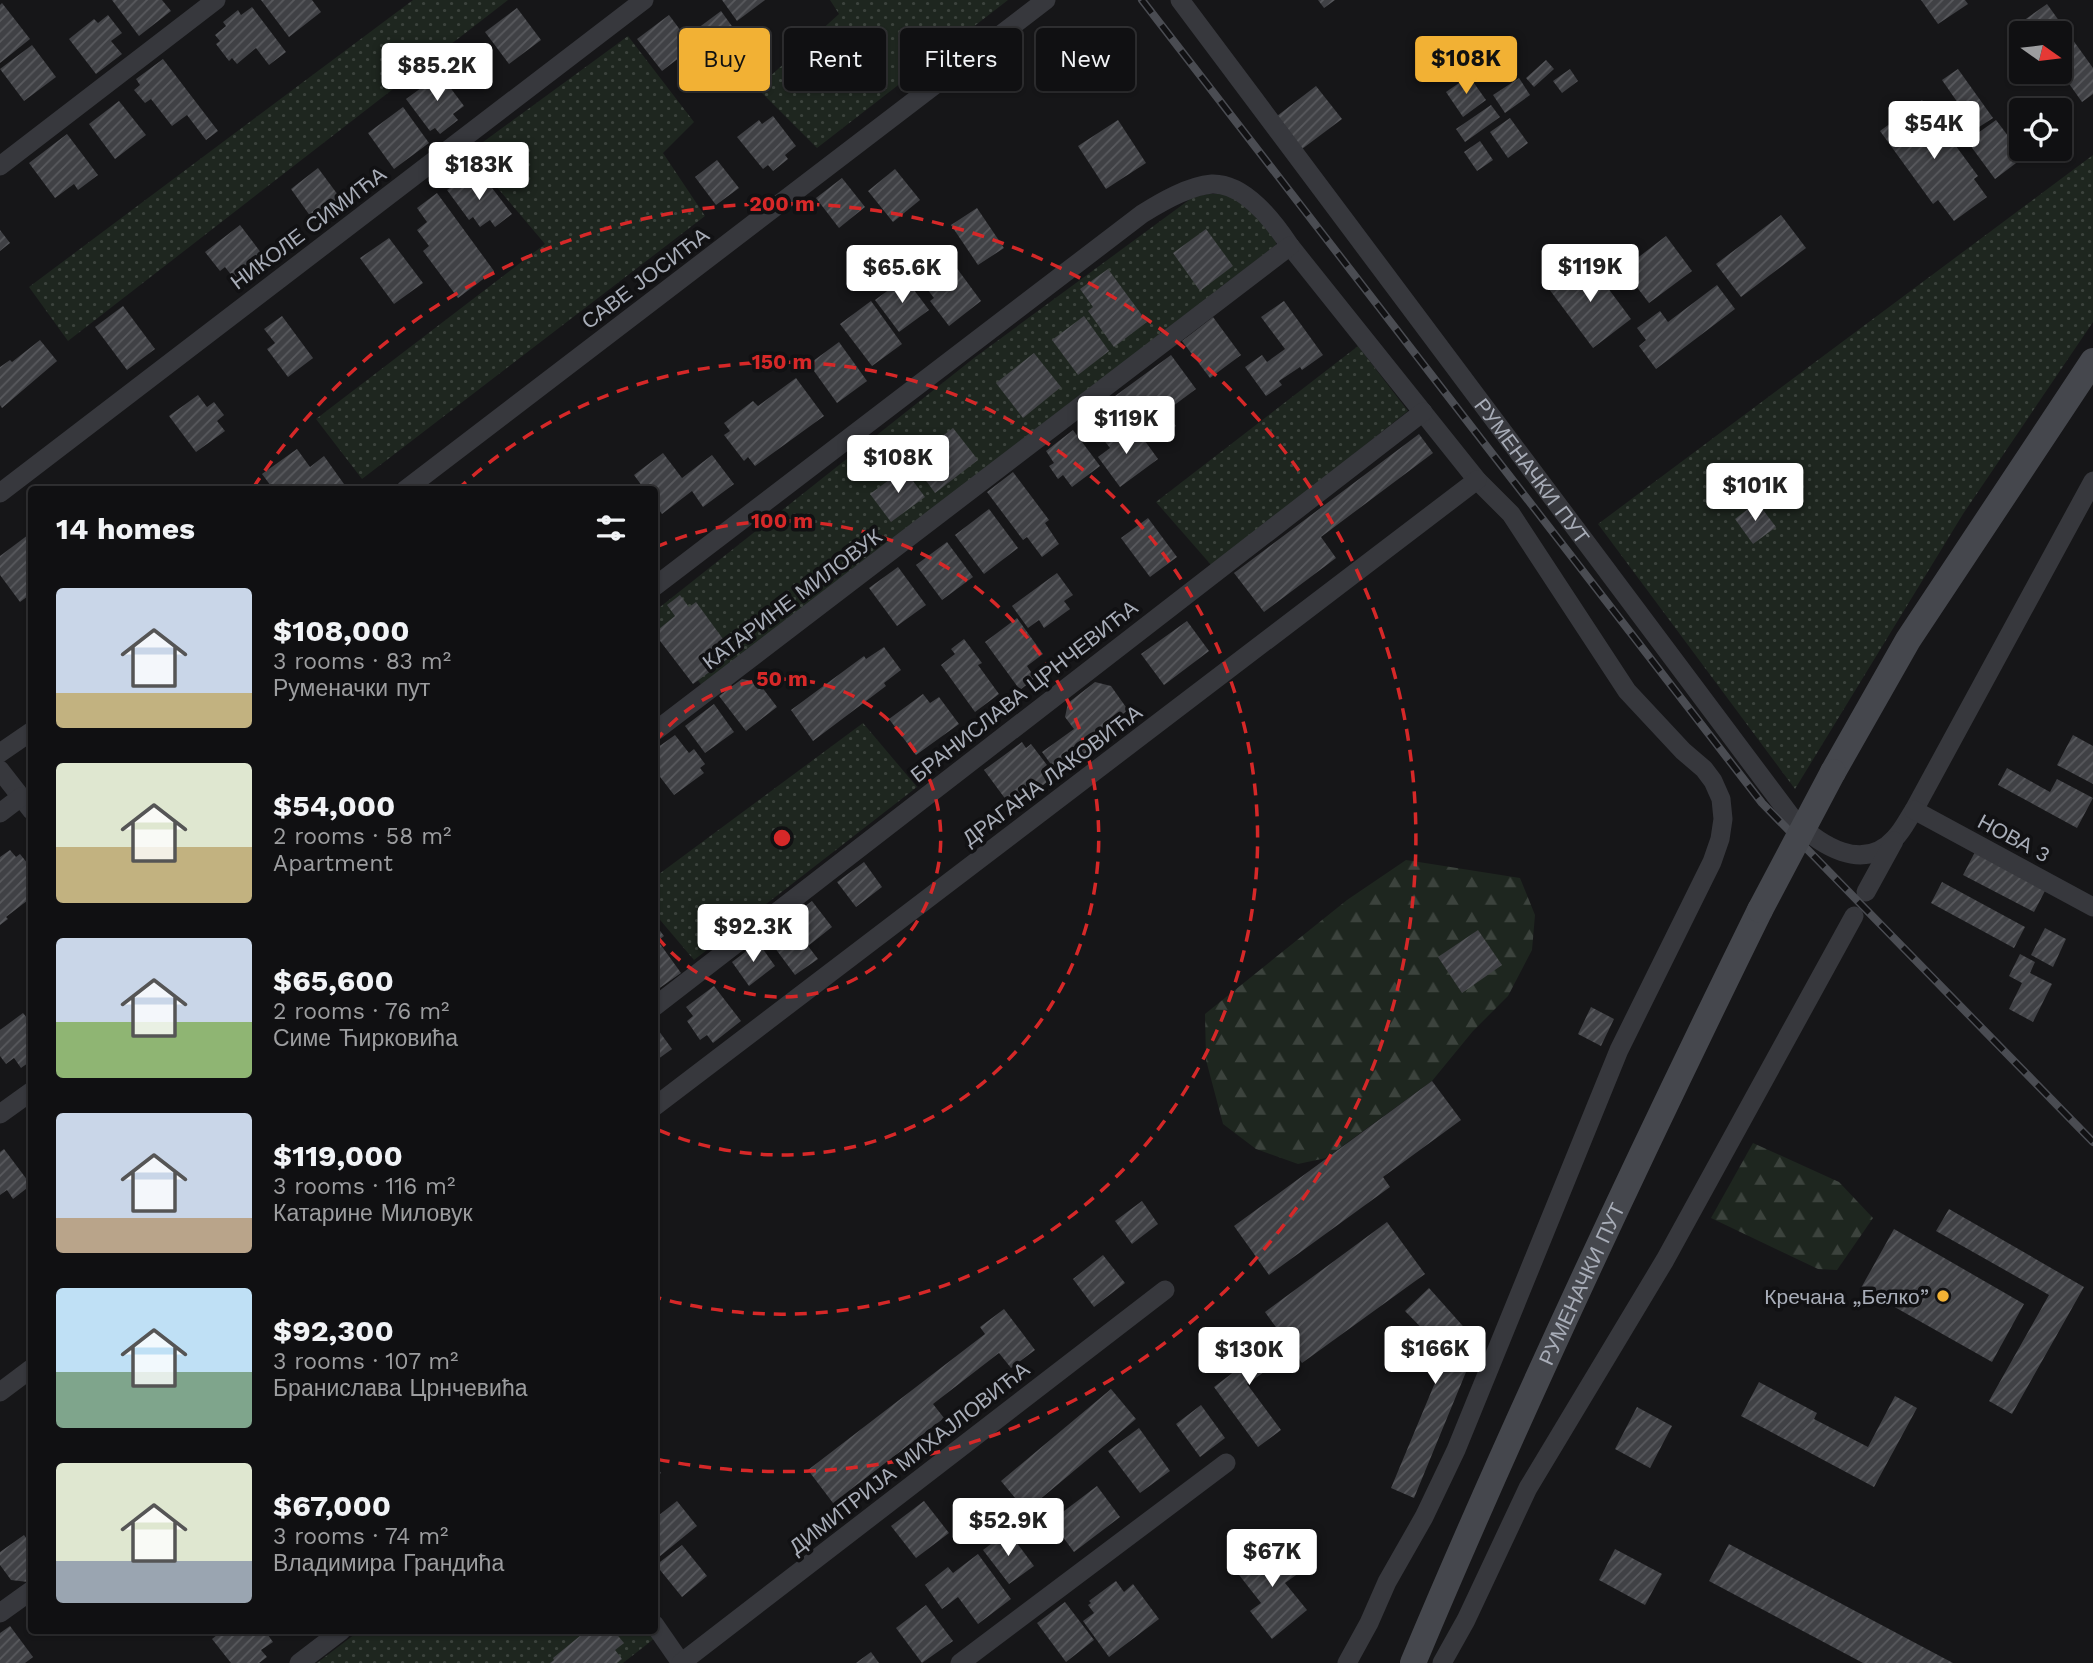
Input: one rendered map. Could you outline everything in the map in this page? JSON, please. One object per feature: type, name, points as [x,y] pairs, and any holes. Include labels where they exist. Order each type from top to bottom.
[{"type":"main road","name":"РУМЕНАЧКИ ПУТ","points":[[1413,1663],[1622,1194],[1759,910],[1908,640],[2093,361]]},
{"type":"street","points":[[0,166],[216,0]]},
{"type":"street","name":"НИКОЛЕ СИМИЋА","points":[[0,493],[644,0]]},
{"type":"street","name":"САВЕ ЈОСИЋА","points":[[410,486],[1046,0]]},
{"type":"street","name":"РУМЕНАЧКИ ПУТ","points":[[1180,0],[1793,819],[1822,843],[1838,852],[1853,855],[1868,853],[1882,848],[1898,834],[1914,810],[2093,481]]},
{"type":"street","points":[[658,584],[1142,214],[1171,196],[1212,184],[1226,187],[1258,205],[1271,218],[1290,247],[1477,480],[1511,514],[1627,691],[1713,781],[1723,809],[1722,829],[1712,862],[1619,1050],[1456,1450],[1347,1663]]},
{"type":"street","name":"КАТАРИНЕ МИЛОВУК","points":[[658,729],[1290,247]]},
{"type":"street","name":"БРАНИСЛАВА ЦРНЧЕВИЋА","points":[[658,1004],[1423,412]]},
{"type":"street","name":"ДРАГАНА ЛАКОВИЋА","points":[[658,1104],[1477,480]]},
{"type":"street","points":[[0,753],[28,734]]},
{"type":"street","points":[[0,770],[26,804],[0,813]]},
{"type":"street","name":"НОВА 3","points":[[1914,810],[2093,906]]},
{"type":"street","points":[[1866,892],[1898,834]]},
{"type":"street","points":[[1442,1663],[1466,1619],[1528,1488],[1665,1260],[1854,916]]},
{"type":"street","points":[[0,1114],[28,1094]]},
{"type":"street","name":"ДИМИТРИЈА МИХАЈЛОВИЋА","points":[[681,1663],[1165,1290]]},
{"type":"street","points":[[0,1392],[28,1370]]},
{"type":"street","points":[[960,1663],[1226,1463]]},
{"type":"street","points":[[0,1613],[28,1593]]},
{"type":"street","points":[[658,1630],[681,1663]]},
{"type":"street","points":[[299,1663],[337,1634]]},
{"type":"green space","points":[[413,0],[508,0],[68,341],[29,287]]},
{"type":"green space","points":[[830,0],[1008,0],[972,28],[900,28],[900,84],[817,148],[760,91],[770,91],[770,76],[784,64],[784,91],[886,91],[886,28],[823,28],[839,14]]},
{"type":"green space","points":[[628,36],[694,122],[663,153],[705,216],[362,479],[316,419],[545,244],[468,153]]},
{"type":"green space","points":[[2093,155],[2093,322],[1963,514],[1795,789],[1598,524]]},
{"type":"green space","points":[[1225,194],[1241,201],[1276,237],[1276,245],[703,687],[658,629],[658,609],[974,358],[1193,197]]},
{"type":"green space","points":[[1358,346],[1408,411],[1212,566],[1156,502]]},
{"type":"green space","points":[[863,723],[917,787],[694,960],[658,918],[658,875]]},
{"type":"green space","points":[[1406,860],[1520,878],[1535,915],[1532,950],[1508,996],[1473,1031],[1432,1081],[1326,1158],[1298,1164],[1256,1149],[1223,1124],[1206,1060],[1205,1014],[1347,900]]},
{"type":"green space","points":[[1753,1143],[1839,1182],[1873,1218],[1837,1270],[1818,1269],[1711,1218]]},
{"type":"green space","points":[[355,1634],[652,1634],[655,1638],[623,1663],[317,1663]]},
{"type":"building","points":[[112,0],[162,0],[171,11],[139,36]]},
{"type":"building","points":[[261,0],[312,0],[321,12],[289,37]]},
{"type":"building","points":[[722,0],[765,0],[737,21]]},
{"type":"building","points":[[1318,0],[1335,0],[1324,8]]},
{"type":"building","points":[[1921,0],[1965,0],[1968,4],[1938,24]]},
{"type":"building","points":[[2,3],[30,39],[0,63],[0,5]]},
{"type":"building","points":[[2047,4],[2059,21],[2023,21]]},
{"type":"building","points":[[252,7],[286,52],[269,65],[256,48],[237,64],[232,58],[229,61],[216,44],[220,41],[215,35],[226,26],[223,22],[238,10],[241,15]]},
{"type":"building","points":[[517,8],[541,40],[509,64],[485,32]]},
{"type":"building","points":[[721,11],[733,28],[698,28]]},
{"type":"building","points":[[108,15],[122,33],[111,41],[122,54],[96,74],[69,39],[94,19],[98,23]]},
{"type":"building","points":[[669,15],[679,28],[679,58],[662,71],[637,39]]},
{"type":"building","points":[[2072,39],[2093,68],[2093,94],[2082,102],[2069,84],[2072,84]]},
{"type":"building","points":[[32,45],[56,77],[24,101],[0,69]]},
{"type":"building","points":[[163,59],[218,131],[206,140],[187,115],[172,126],[151,99],[145,103],[134,90],[140,85],[136,79]]},
{"type":"building","points":[[1546,60],[1554,69],[1534,87],[1526,78]]},
{"type":"building","points":[[447,69],[455,81],[449,86],[464,106],[453,114],[458,120],[440,134],[435,128],[430,131],[406,99]]},
{"type":"building","points":[[1570,69],[1578,81],[1562,93],[1553,81]]},
{"type":"building","points":[[1958,69],[1993,118],[1976,129],[1942,80]]},
{"type":"building","points":[[1469,76],[1486,100],[1463,117],[1446,92]]},
{"type":"building","points":[[1519,78],[1530,95],[1505,113],[1493,95]]},
{"type":"building","points":[[1316,86],[1342,119],[1302,149],[1277,116]]},
{"type":"building","points":[[1922,100],[1978,176],[1974,179],[1987,197],[1954,221],[1938,200],[1933,204],[1880,131]]},
{"type":"building","points":[[119,101],[146,135],[115,159],[89,124]]},
{"type":"building","points":[[1491,105],[1500,117],[1465,142],[1456,129]]},
{"type":"building","points":[[403,107],[429,143],[394,169],[368,133]]},
{"type":"building","points":[[773,116],[796,146],[785,155],[788,159],[773,171],[768,165],[763,169],[737,137],[759,120],[762,124]]},
{"type":"building","points":[[1510,118],[1528,143],[1508,158],[1490,132]]},
{"type":"building","points":[[1118,120],[1146,163],[1106,189],[1078,146]]},
{"type":"building","points":[[1996,120],[2009,137],[2009,161],[2019,161],[1995,179],[1967,141]]},
{"type":"building","points":[[67,134],[98,175],[78,190],[74,184],[55,198],[29,163]]},
{"type":"building","points":[[1480,141],[1493,160],[1477,171],[1464,152]]},
{"type":"building","points":[[717,160],[739,188],[716,205],[695,177]]},
{"type":"building","points":[[318,168],[341,199],[313,220],[291,189]]},
{"type":"building","points":[[895,169],[920,200],[893,222],[868,191]]},
{"type":"building","points":[[470,173],[482,189],[489,184],[512,214],[495,227],[490,220],[480,227],[473,217],[469,220],[447,190]]},
{"type":"building","points":[[842,178],[865,207],[839,228],[816,198]]},
{"type":"building","points":[[437,193],[494,271],[458,298],[423,251],[429,246],[417,230],[427,222],[417,208]]},
{"type":"building","points":[[977,208],[1004,248],[978,265],[951,225]]},
{"type":"building","points":[[1781,215],[1806,248],[1741,297],[1716,264]]},
{"type":"building","points":[[240,225],[265,258],[235,280],[225,267],[220,271],[205,252]]},
{"type":"building","points":[[1206,229],[1233,266],[1200,291],[1173,253]]},
{"type":"building","points":[[0,230],[10,243],[0,251]]},
{"type":"building","points":[[1666,236],[1692,271],[1649,303],[1623,269]]},
{"type":"building","points":[[389,238],[423,283],[394,304],[360,258]]},
{"type":"building","points":[[1587,260],[1631,319],[1593,348],[1549,289]]},
{"type":"building","points":[[953,263],[981,301],[949,326],[930,301],[934,298],[924,285]]},
{"type":"building","points":[[1108,269],[1147,322],[1114,347],[1088,311],[1093,307],[1080,289]]},
{"type":"building","points":[[905,278],[929,310],[899,332],[875,300]]},
{"type":"building","points":[[1717,285],[1735,309],[1656,369],[1639,346],[1646,340],[1637,328],[1660,311],[1668,322]]},
{"type":"building","points":[[871,301],[902,344],[872,366],[840,324]]},
{"type":"building","points":[[1284,301],[1323,355],[1302,370],[1300,367],[1279,381],[1282,385],[1266,396],[1245,367],[1262,355],[1267,362],[1285,349],[1261,317]]},
{"type":"building","points":[[123,306],[155,349],[127,370],[95,327]]},
{"type":"building","points":[[282,316],[313,358],[288,377],[267,349],[275,343],[264,329]]},
{"type":"building","points":[[1084,316],[1109,351],[1078,375],[1052,340]]},
{"type":"building","points":[[1213,317],[1241,355],[1210,378],[1182,341]]},
{"type":"building","points":[[40,340],[57,361],[2,408],[0,367],[10,360],[12,362]]},
{"type":"building","points":[[839,342],[867,381],[837,403],[809,364]]},
{"type":"building","points":[[1034,353],[1061,387],[1023,418],[996,383]]},
{"type":"building","points":[[1171,355],[1196,389],[1165,412],[1176,426],[1154,442],[1145,430],[1142,432],[1115,396]]},
{"type":"building","points":[[796,378],[824,416],[755,466],[748,457],[744,461],[724,435],[730,431],[724,423],[753,401],[758,406]]},
{"type":"building","points":[[198,395],[207,407],[214,402],[224,415],[217,421],[225,431],[196,452],[169,416]]},
{"type":"building","points":[[953,428],[978,460],[935,493],[911,460]]},
{"type":"building","points":[[1119,428],[1126,438],[1137,430],[1158,459],[1120,487],[1098,457],[1110,448],[1103,439]]},
{"type":"building","points":[[1073,430],[1100,466],[1072,487],[1063,475],[1058,479],[1049,466],[1054,463],[1046,451]]},
{"type":"building","points":[[1419,434],[1433,453],[1321,537],[1336,558],[1264,612],[1234,573]]},
{"type":"building","points":[[297,449],[310,467],[324,456],[344,484],[271,486],[262,474]]},
{"type":"building","points":[[663,453],[682,478],[712,455],[734,484],[703,507],[692,491],[662,514],[658,508],[658,486],[642,486],[634,475]]},
{"type":"building","points":[[904,469],[925,497],[891,522],[870,494]]},
{"type":"building","points":[[1013,472],[1049,520],[1045,523],[1059,544],[1042,557],[1027,537],[1023,540],[987,492]]},
{"type":"building","points":[[1757,502],[1776,527],[1753,544],[1735,519]]},
{"type":"building","points":[[989,509],[1018,548],[984,574],[955,535]]},
{"type":"building","points":[[1148,518],[1177,557],[1150,577],[1121,538]]},
{"type":"building","points":[[28,535],[28,596],[20,602],[0,575],[0,556]]},
{"type":"building","points":[[947,542],[973,577],[942,600],[916,565]]},
{"type":"building","points":[[898,567],[926,605],[897,626],[869,588]]},
{"type":"building","points":[[1057,573],[1073,595],[1064,601],[1070,609],[1044,628],[1039,620],[1028,628],[1012,606]]},
{"type":"building","points":[[680,595],[689,607],[696,602],[734,654],[693,684],[658,638],[658,630],[675,616],[667,605]]},
{"type":"building","points":[[1017,618],[1043,654],[1027,666],[1035,678],[1020,690],[985,642]]},
{"type":"building","points":[[1187,621],[1209,651],[1164,685],[1141,654]]},
{"type":"building","points":[[964,639],[982,663],[978,665],[999,694],[975,712],[941,665],[955,654],[951,649]]},
{"type":"building","points":[[884,647],[901,670],[884,683],[886,686],[813,741],[791,710],[864,656],[866,659]]},
{"type":"building","points":[[742,679],[752,681],[758,689],[761,686],[777,707],[746,731],[719,696]]},
{"type":"building","points":[[1095,682],[1111,686],[1128,710],[1096,734],[1102,742],[1058,774],[1042,752],[1074,729],[1065,717],[1068,703]]},
{"type":"building","points":[[923,694],[930,703],[939,697],[959,724],[916,755],[889,719]]},
{"type":"building","points":[[714,704],[734,732],[705,753],[685,726]]},
{"type":"building","points":[[675,735],[689,753],[694,749],[705,764],[700,768],[704,773],[674,795],[658,774],[658,747]]},
{"type":"building","points":[[2073,735],[2093,746],[2093,784],[2057,765]]},
{"type":"building","points":[[1022,742],[1026,748],[1031,744],[1047,765],[1042,769],[1050,780],[1012,808],[984,770]]},
{"type":"building","points":[[2007,768],[2050,792],[2057,779],[2093,798],[2077,828],[1998,785]]},
{"type":"building","points":[[10,850],[16,857],[20,854],[28,864],[28,900],[0,925],[0,857]]},
{"type":"building","points":[[1976,850],[2047,887],[2034,912],[1963,875]]},
{"type":"building","points":[[864,862],[882,887],[856,907],[837,882]]},
{"type":"building","points":[[1942,882],[2025,927],[2014,948],[1931,903]]},
{"type":"building","points":[[812,901],[832,927],[808,946],[818,959],[795,975],[766,936]]},
{"type":"building","points":[[658,928],[664,936],[658,941]]},
{"type":"building","points":[[2045,928],[2066,939],[2053,967],[2031,955]]},
{"type":"building","points":[[1478,930],[1502,965],[1462,993],[1438,957]]},
{"type":"building","points":[[658,941],[681,973],[658,989]]},
{"type":"building","points":[[758,942],[775,966],[749,986],[732,962]]},
{"type":"building","points":[[2020,954],[2035,962],[2030,973],[2052,984],[2033,1022],[2009,1009],[2022,983],[2009,976]]},
{"type":"building","points":[[714,986],[741,1021],[713,1043],[707,1035],[700,1040],[687,1021],[693,1016],[686,1007]]},
{"type":"building","points":[[1591,1007],[1614,1019],[1601,1046],[1578,1034]]},
{"type":"building","points":[[23,1013],[28,1019],[28,1063],[21,1068],[14,1058],[6,1064],[0,1056],[0,1030]]},
{"type":"building","points":[[658,1030],[672,1049],[658,1059]]},
{"type":"building","points":[[1432,1081],[1461,1120],[1383,1177],[1390,1187],[1269,1275],[1234,1226]]},
{"type":"building","points":[[4,1149],[28,1181],[28,1187],[13,1199],[7,1190],[0,1195],[0,1152]]},
{"type":"building","points":[[1142,1201],[1158,1224],[1132,1244],[1115,1221]]},
{"type":"building","points":[[1949,1209],[2084,1287],[2012,1414],[1989,1401],[2049,1295],[1936,1231]]},
{"type":"building","points":[[1387,1222],[1425,1274],[1302,1363],[1265,1312]]},
{"type":"building","name":"Кречана „Белко”","points":[[1894,1229],[2024,1304],[1992,1362],[1861,1288]]},
{"type":"building","points":[[1103,1255],[1125,1283],[1094,1307],[1073,1279]]},
{"type":"building","points":[[1429,1288],[1478,1343],[1414,1498],[1391,1488],[1447,1354],[1405,1311]]},
{"type":"building","points":[[1004,1309],[1035,1350],[1011,1368],[999,1353],[933,1404],[944,1418],[833,1503],[808,1470],[985,1334],[980,1327]]},
{"type":"building","points":[[1256,1330],[1278,1362],[1247,1384],[1281,1430],[1258,1447],[1214,1387],[1235,1371],[1223,1355]]},
{"type":"building","points":[[1759,1382],[1817,1413],[1814,1419],[1868,1447],[1895,1396],[1917,1408],[1874,1487],[1741,1416]]},
{"type":"building","points":[[1111,1389],[1136,1419],[1026,1511],[1001,1481]]},
{"type":"building","points":[[1201,1405],[1225,1438],[1200,1457],[1176,1424]]},
{"type":"building","points":[[1637,1407],[1672,1426],[1650,1468],[1615,1449]]},
{"type":"building","points":[[1139,1428],[1170,1471],[1140,1493],[1108,1451]]},
{"type":"building","points":[[1097,1486],[1120,1517],[1074,1552],[1051,1521]]},
{"type":"building","points":[[677,1501],[697,1526],[659,1557],[658,1556],[658,1516]]},
{"type":"building","points":[[924,1501],[949,1533],[916,1558],[891,1526]]},
{"type":"building","points":[[1008,1531],[1034,1566],[1009,1584],[983,1550]]},
{"type":"building","points":[[24,1535],[28,1538],[28,1582],[11,1580],[0,1565],[0,1552]]},
{"type":"building","points":[[1273,1541],[1299,1573],[1285,1583],[1307,1610],[1272,1639],[1250,1611],[1261,1603],[1236,1571]]},
{"type":"building","points":[[1729,1544],[1953,1663],[1863,1663],[1709,1581]]},
{"type":"building","points":[[682,1545],[707,1576],[682,1597],[658,1567],[658,1563]]},
{"type":"building","points":[[1615,1549],[1662,1574],[1645,1605],[1599,1580]]},
{"type":"building","points":[[978,1554],[1011,1599],[978,1624],[958,1597],[942,1609],[925,1585],[948,1567],[953,1573]]},
{"type":"building","points":[[1116,1581],[1124,1592],[1133,1584],[1159,1619],[1109,1657],[1083,1621],[1094,1613],[1088,1605],[1091,1603],[1089,1601]]},
{"type":"building","points":[[1065,1602],[1094,1640],[1066,1662],[1037,1623]]},
{"type":"building","points":[[926,1605],[953,1641],[922,1663],[896,1628]]},
{"type":"building","points":[[10,1626],[33,1657],[25,1663],[0,1663],[0,1633]]},
{"type":"building","points":[[218,1634],[267,1634],[273,1642],[261,1650],[267,1657],[259,1663],[231,1663],[212,1639]]},
{"type":"building","points":[[582,1634],[616,1634],[624,1643],[615,1650],[622,1659],[617,1663],[550,1663]]},
{"type":"building","points":[[871,1652],[879,1663],[856,1663]]},
{"type":"railway","points":[[1142,0],[1762,803],[2093,1142]]},
{"type":"place","name":"Кречана „Белко”","points":[[1943,1296]]}]
